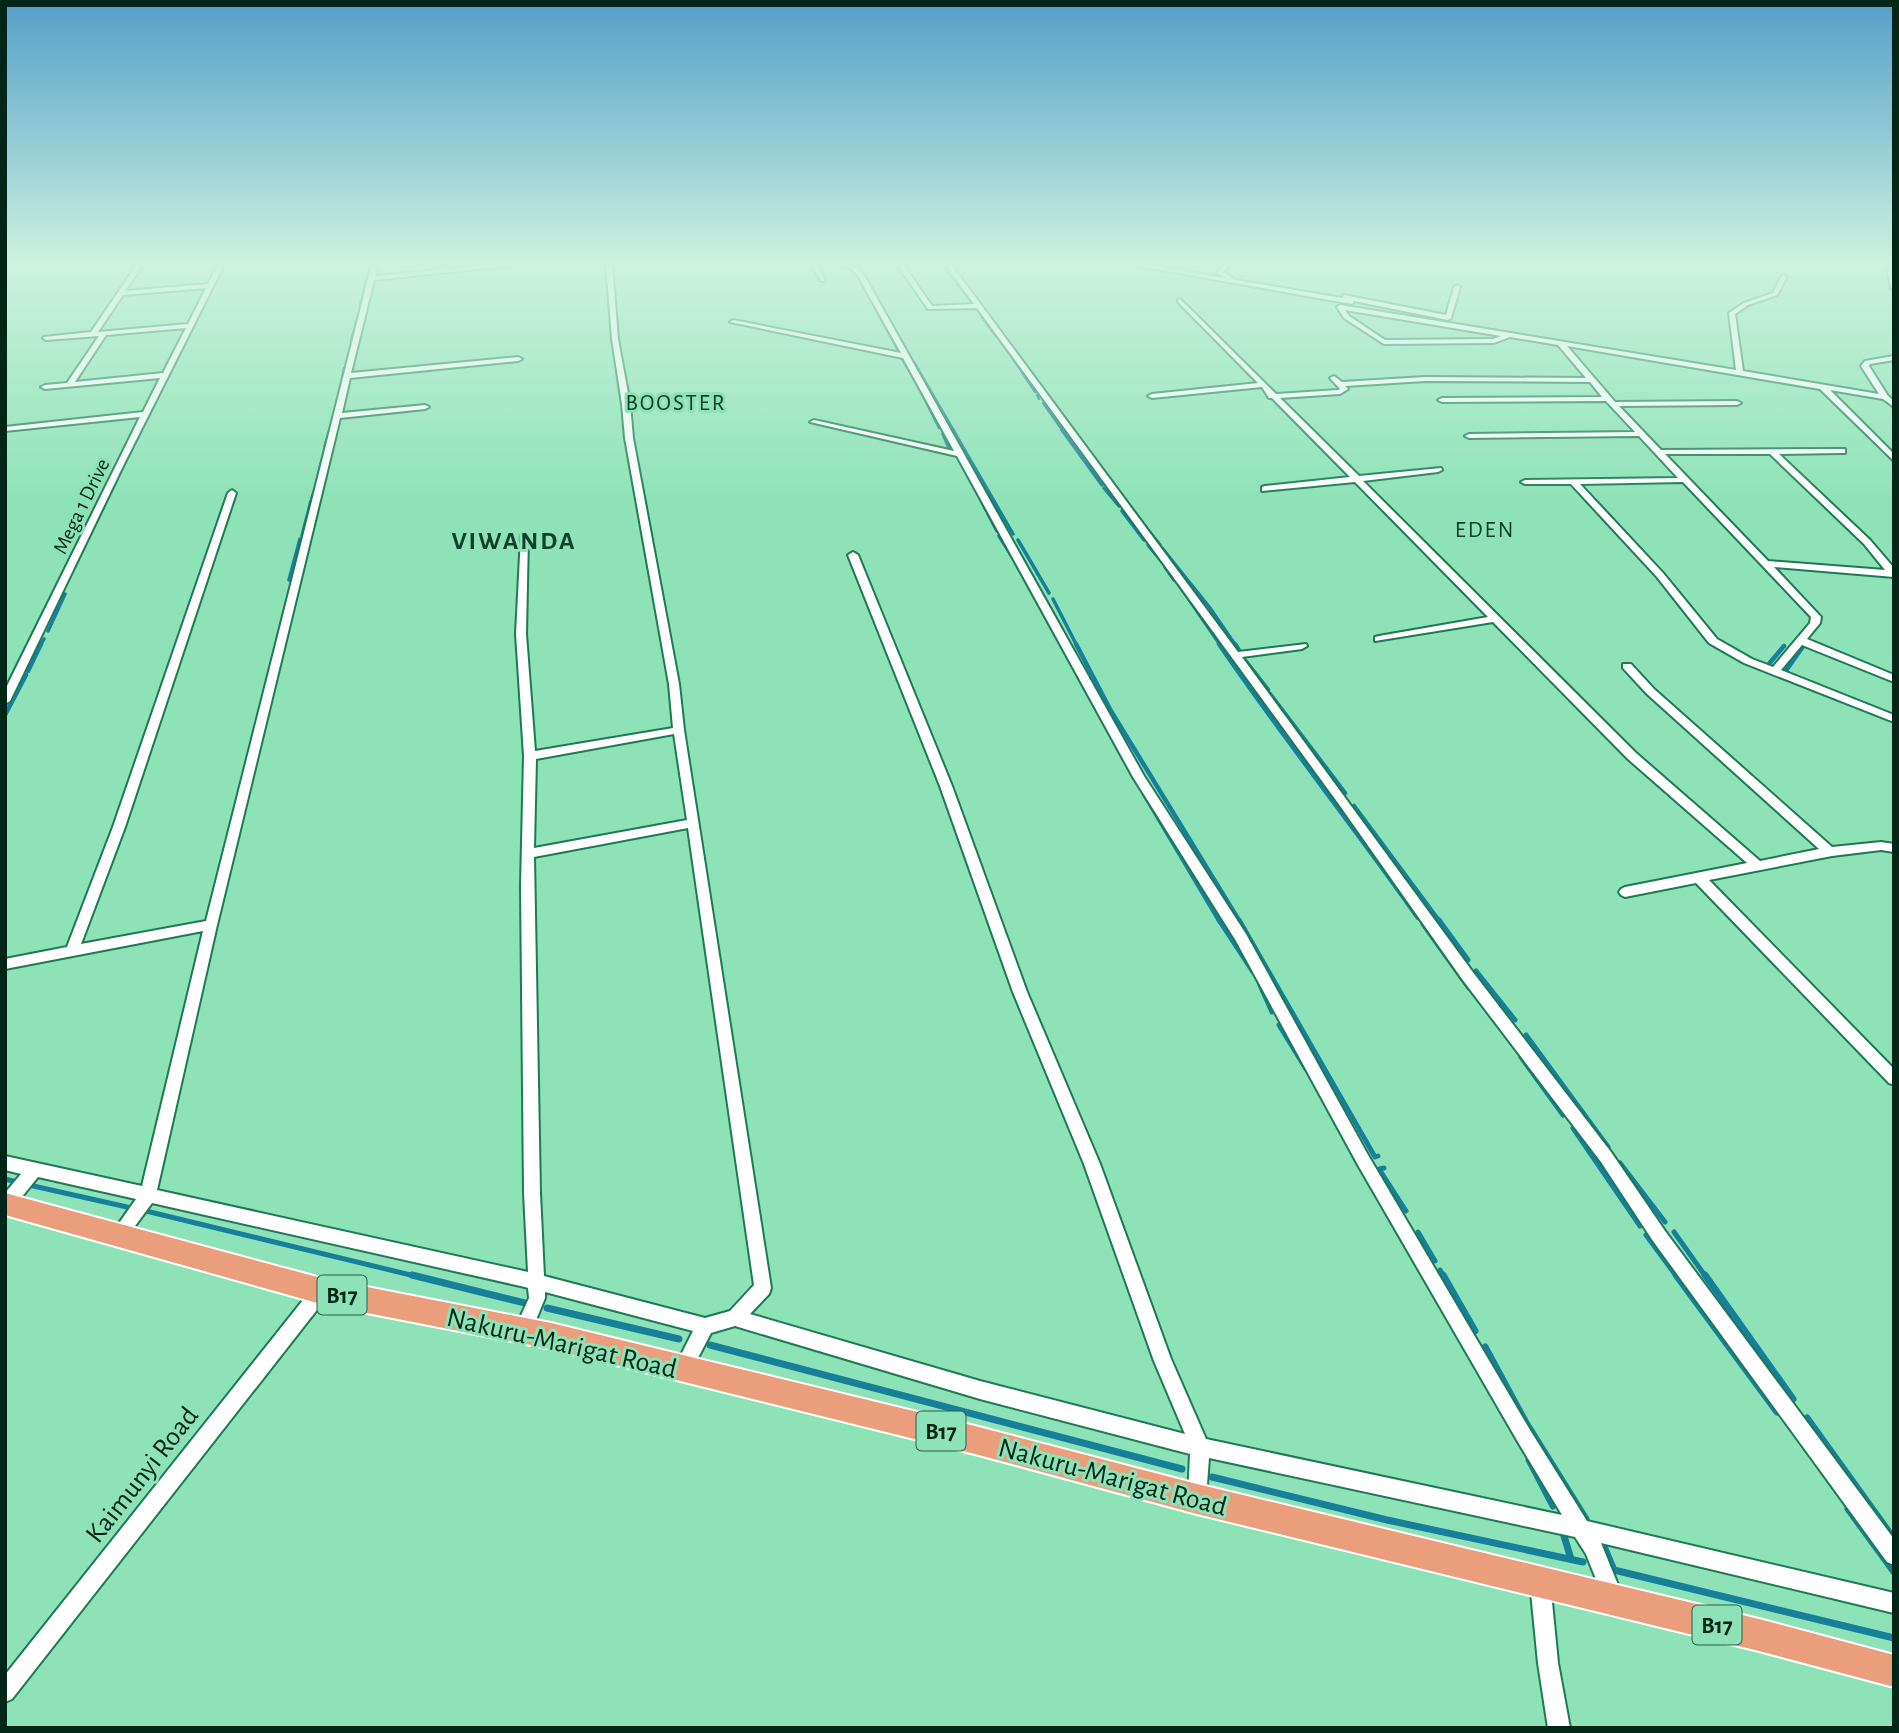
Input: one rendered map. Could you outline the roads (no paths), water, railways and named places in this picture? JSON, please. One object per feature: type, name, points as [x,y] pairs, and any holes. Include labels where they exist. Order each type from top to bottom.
[{"type":"main road","name":"Nakuru-Marigat Road","points":[[6,1204],[321,1291],[523,1331],[684,1369],[975,1440],[1197,1499],[1759,1635],[1894,1671]]},
{"type":"street","points":[[70,384],[96,344]]},
{"type":"street","name":"Mega 1 Drive","points":[[5,701],[179,344]]},
{"type":"street","points":[[118,1236],[148,1196],[211,925],[355,344]]},
{"type":"street","points":[[616,344],[629,438],[674,684],[762,1288],[735,1318]]},
{"type":"street","points":[[844,344],[906,356]]},
{"type":"street","points":[[899,344],[1028,572],[1139,777],[1253,959],[1363,1160],[1592,1548],[1614,1601]]},
{"type":"street","points":[[1006,344],[1467,975],[1606,1157],[1675,1258],[1894,1555]]},
{"type":"street","points":[[1222,344],[1632,756],[1758,866]]},
{"type":"street","points":[[1560,344],[1885,397]]},
{"type":"street","points":[[1560,344],[1590,380],[1816,617],[1815,623],[1775,671]]},
{"type":"street","points":[[1736,344],[1740,373]]},
{"type":"street","points":[[1894,358],[1876,359],[1865,366],[1885,397],[1894,405]]},
{"type":"street","points":[[346,376],[518,359]]},
{"type":"street","points":[[45,387],[165,374]]},
{"type":"street","points":[[1272,396],[1340,392],[1344,389],[1342,384],[1334,378]]},
{"type":"street","points":[[1342,384],[1425,379],[1590,380]]},
{"type":"street","points":[[1152,396],[1262,385]]},
{"type":"street","points":[[1822,387],[1894,459]]},
{"type":"street","points":[[1442,400],[1737,402]]},
{"type":"street","points":[[338,416],[425,407]]},
{"type":"street","points":[[5,429],[146,414]]},
{"type":"street","points":[[814,422],[959,454]]},
{"type":"street","points":[[1469,436],[1642,434]]},
{"type":"street","points":[[1659,452],[1842,452]]},
{"type":"street","points":[[1773,452],[1867,542],[1893,573]]},
{"type":"street","points":[[1265,489],[1438,470]]},
{"type":"street","points":[[1525,482],[1684,480]]},
{"type":"street","points":[[1573,481],[1660,575],[1713,641],[1738,656],[1894,719]]},
{"type":"street","points":[[72,951],[119,827],[232,493]]},
{"type":"street","points":[[523,1331],[537,1298],[527,854],[530,756],[521,634],[524,537]]},
{"type":"street","points":[[853,555],[946,786],[1020,992],[1092,1164],[1163,1362],[1200,1447],[1197,1499]]},
{"type":"street","points":[[1768,564],[1893,573]]},
{"type":"street","points":[[1379,639],[1494,619]]},
{"type":"street","points":[[1800,640],[1894,679]]},
{"type":"street","points":[[1235,655],[1302,646]]},
{"type":"street","points":[[1628,666],[1650,691],[1830,852]]},
{"type":"street","points":[[530,756],[679,730]]},
{"type":"street","points":[[527,854],[694,823]]},
{"type":"street","points":[[1625,892],[1859,846],[1888,845],[1894,848]]},
{"type":"street","points":[[1699,878],[1894,1079]]},
{"type":"street","points":[[5,964],[211,925]]},
{"type":"street","points":[[5,1163],[535,1282],[705,1326],[735,1318],[980,1390],[1200,1447],[1578,1528],[1894,1603]]},
{"type":"street","points":[[6,1204],[34,1170]]},
{"type":"street","name":"Kaimunyi Road","points":[[5,1692],[321,1291]]},
{"type":"street","points":[[684,1369],[705,1326]]},
{"type":"street","points":[[1540,1582],[1548,1663],[1559,1728]]},
{"type":"waterway","points":[[894,344],[900,354]]},
{"type":"waterway","points":[[1002,344],[1009,353]]},
{"type":"waterway","points":[[1010,344],[1041,387]]},
{"type":"waterway","points":[[347,360],[350,351]]},
{"type":"waterway","points":[[901,357],[922,393]]},
{"type":"waterway","points":[[1012,357],[1035,392]]},
{"type":"waterway","points":[[914,362],[954,431]]},
{"type":"waterway","points":[[342,379],[344,368]]},
{"type":"waterway","points":[[340,386],[341,382]]},
{"type":"waterway","points":[[1037,395],[1039,399]]},
{"type":"waterway","points":[[923,396],[939,428]]},
{"type":"waterway","points":[[1884,400],[1894,408]]},
{"type":"waterway","points":[[1043,403],[1063,431]]},
{"type":"waterway","points":[[327,439],[330,430]]},
{"type":"waterway","points":[[953,430],[1013,534]]},
{"type":"waterway","points":[[1062,430],[1102,485]]},
{"type":"waterway","points":[[943,434],[949,448]]},
{"type":"waterway","points":[[323,457],[326,442]]},
{"type":"waterway","points":[[316,485],[322,460]]},
{"type":"waterway","points":[[1104,488],[1119,506]]},
{"type":"waterway","points":[[312,498],[315,489]]},
{"type":"waterway","points":[[981,499],[986,510]]},
{"type":"waterway","points":[[302,536],[311,501]]},
{"type":"waterway","points":[[1122,511],[1144,540]]},
{"type":"waterway","points":[[988,514],[997,531]]},
{"type":"waterway","points":[[1136,515],[1160,545]]},
{"type":"waterway","points":[[999,536],[1013,558]]},
{"type":"waterway","points":[[289,580],[300,539]]},
{"type":"waterway","points":[[1018,540],[1049,593]]},
{"type":"waterway","points":[[1148,545],[1162,562]]},
{"type":"waterway","points":[[1162,548],[1210,608],[1236,646]]},
{"type":"waterway","points":[[1165,567],[1174,580]]},
{"type":"waterway","points":[[1179,585],[1221,646]]},
{"type":"waterway","points":[[48,631],[65,594]]},
{"type":"waterway","points":[[1053,599],[1077,646]]},
{"type":"waterway","points":[[40,646],[44,639]]},
{"type":"waterway","points":[[1076,644],[1111,711],[1240,922]]},
{"type":"waterway","points":[[1219,644],[1418,918]]},
{"type":"waterway","points":[[1235,644],[1240,652]]},
{"type":"waterway","points":[[1785,672],[1804,645]]},
{"type":"waterway","points":[[28,671],[40,646]]},
{"type":"waterway","points":[[1768,665],[1784,646]]},
{"type":"waterway","points":[[1243,658],[1268,690]]},
{"type":"waterway","points":[[5,715],[26,675]]},
{"type":"waterway","points":[[1270,694],[1345,793]]},
{"type":"waterway","points":[[1144,794],[1220,922]]},
{"type":"waterway","points":[[1354,806],[1440,922]]},
{"type":"waterway","points":[[1219,920],[1253,972]]},
{"type":"waterway","points":[[1239,920],[1375,1157],[1378,1156]]},
{"type":"waterway","points":[[1439,920],[1468,960]]},
{"type":"waterway","points":[[1423,924],[1469,988]]},
{"type":"waterway","points":[[1476,971],[1515,1020]]},
{"type":"waterway","points":[[1260,985],[1272,1012]]},
{"type":"waterway","points":[[1279,1025],[1306,1069]]},
{"type":"waterway","points":[[1526,1035],[1608,1147]]},
{"type":"waterway","points":[[1521,1057],[1563,1115]]},
{"type":"waterway","points":[[1573,1128],[1640,1226]]},
{"type":"waterway","points":[[1620,1163],[1665,1222]]},
{"type":"waterway","points":[[1384,1168],[1379,1169],[1406,1211]]},
{"type":"waterway","points":[[5,1179],[17,1182]]},
{"type":"waterway","points":[[29,1185],[127,1207]]},
{"type":"waterway","points":[[146,1211],[419,1277]]},
{"type":"waterway","points":[[1418,1232],[1435,1261]]},
{"type":"waterway","points":[[1674,1232],[1706,1277]]},
{"type":"waterway","points":[[1646,1235],[1677,1277]]},
{"type":"waterway","points":[[1440,1270],[1444,1277]]},
{"type":"waterway","points":[[412,1275],[525,1303]]},
{"type":"waterway","points":[[1443,1275],[1475,1331]]},
{"type":"waterway","points":[[1676,1275],[1777,1412]]},
{"type":"waterway","points":[[1705,1275],[1793,1399]]},
{"type":"waterway","points":[[547,1308],[679,1339]]},
{"type":"waterway","points":[[710,1345],[1182,1469]]},
{"type":"waterway","points":[[1485,1347],[1525,1421],[1586,1519]]},
{"type":"waterway","points":[[1807,1418],[1894,1539]]},
{"type":"waterway","points":[[1529,1460],[1553,1506]]},
{"type":"waterway","points":[[1212,1477],[1387,1520],[1583,1562]]},
{"type":"waterway","points":[[1848,1509],[1894,1572]]},
{"type":"waterway","points":[[1564,1536],[1571,1559]]},
{"type":"waterway","points":[[1603,1544],[1614,1570],[1894,1638]]},
{"type":"district","name":"BOOSTER","points":[[676,402]]},
{"type":"district","name":"EDEN","points":[[1485,529]]},
{"type":"district","name":"VIWANDA","points":[[514,540]]}]
